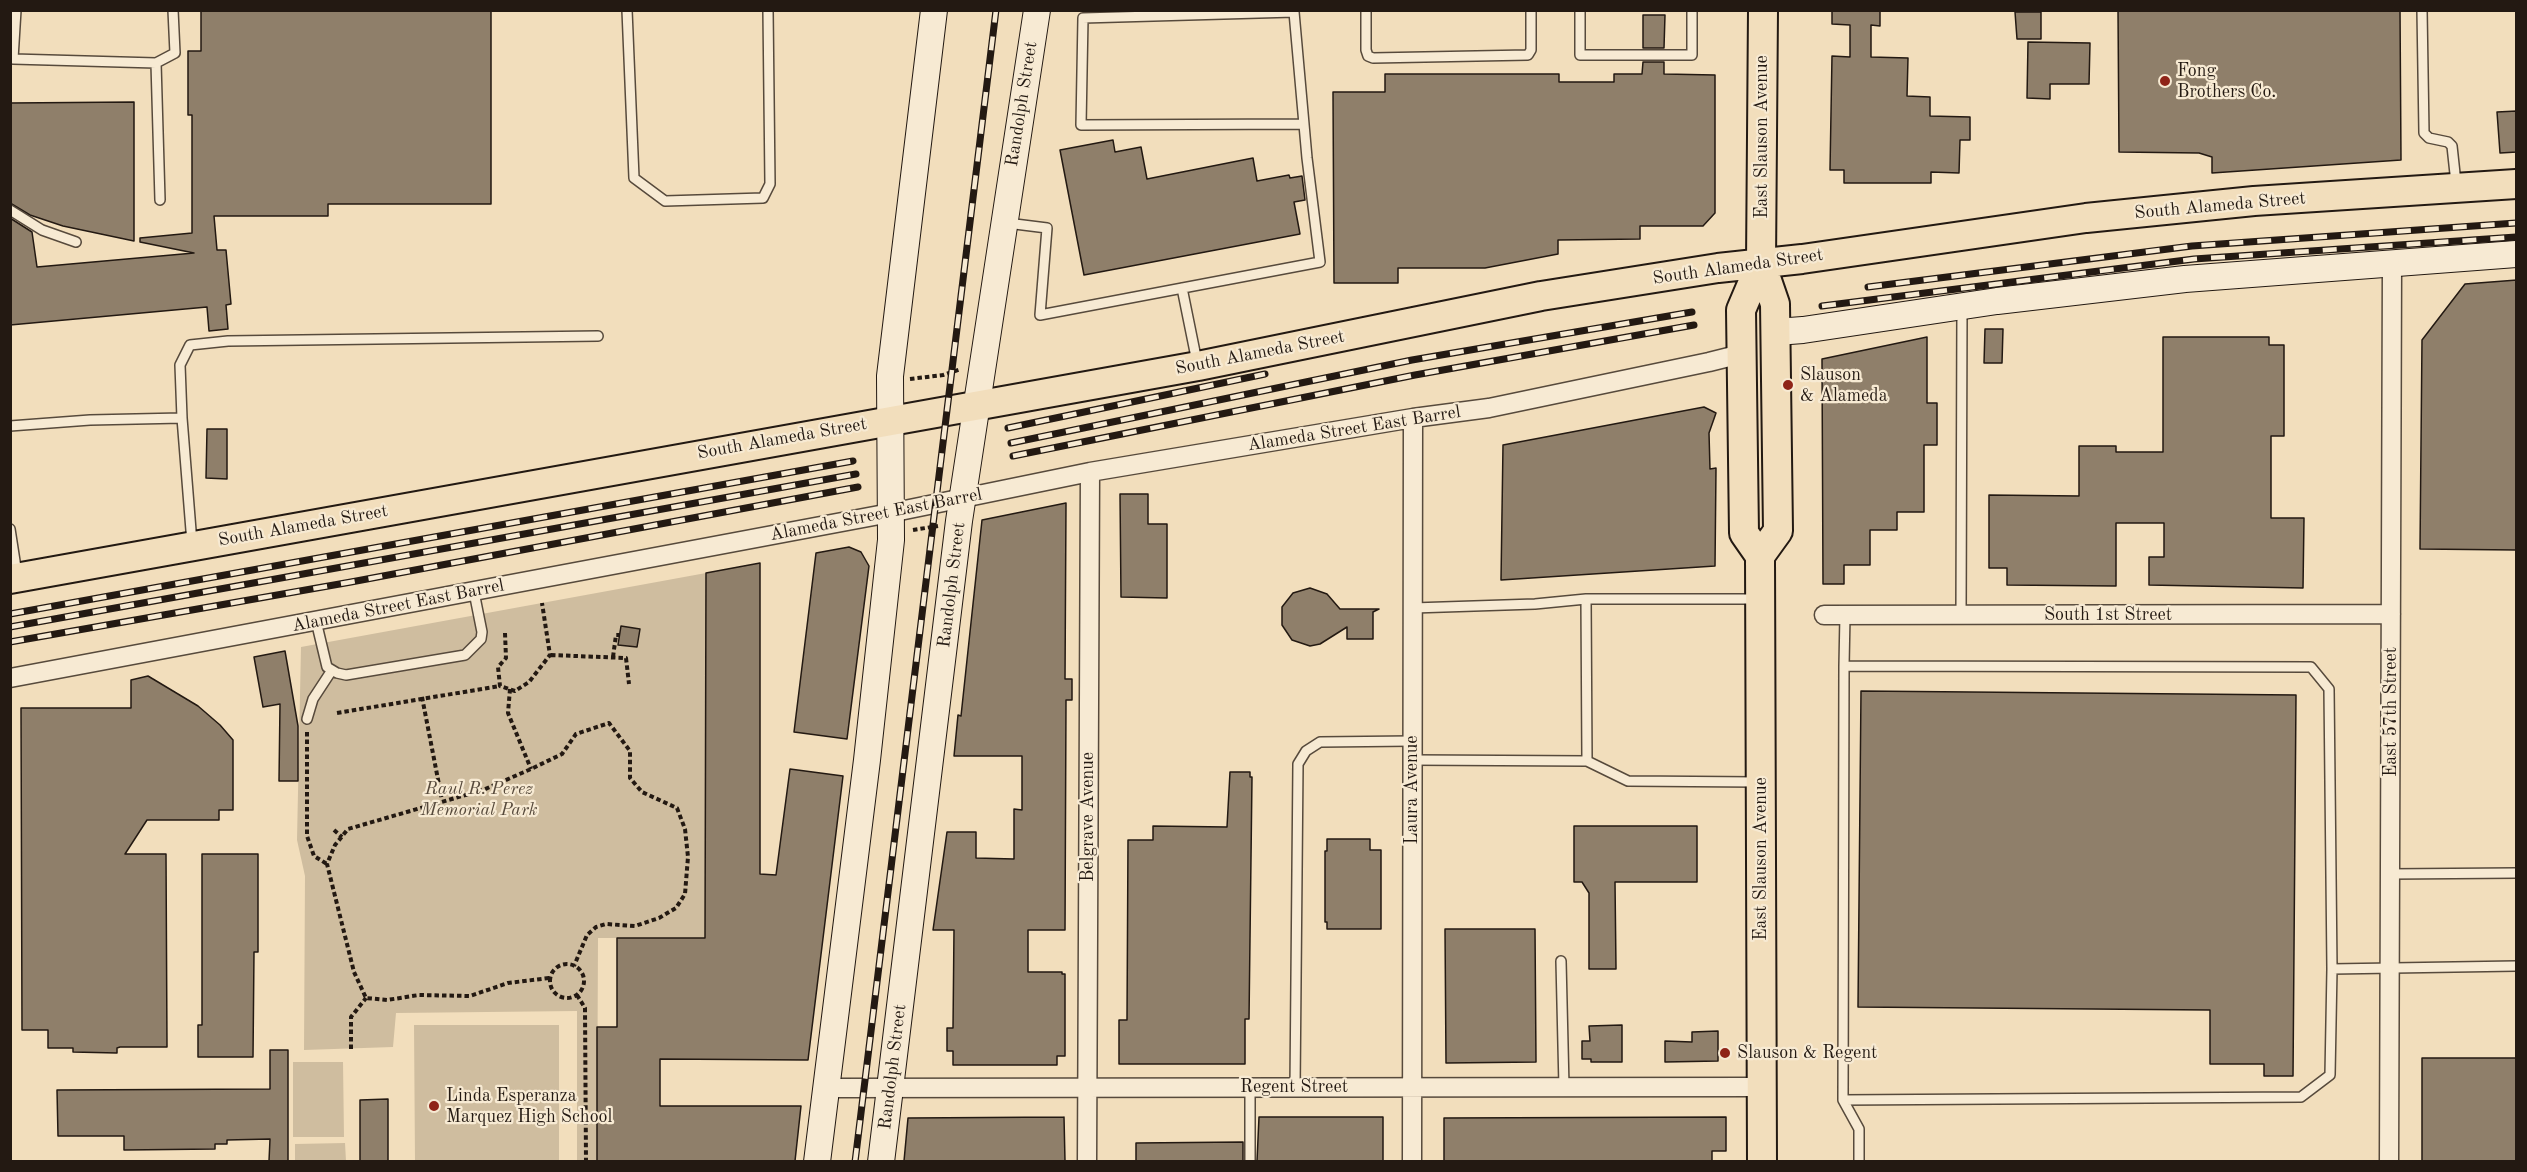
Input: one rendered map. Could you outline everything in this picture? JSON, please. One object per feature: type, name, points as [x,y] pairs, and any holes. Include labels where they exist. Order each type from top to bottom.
[{"type":"main road","name":"East Slauson Avenue","points":[[1760,556],[1778,531],[1775,304],[1761,263],[1763,10]]},
{"type":"main road","name":"South Alameda Street","points":[[14,578],[1198,366],[1541,296],[1718,267],[2120,214],[2254,201],[2517,184]]},
{"type":"main road","name":"East Slauson Avenue","points":[[1761,263],[1741,310],[1741,354],[1744,533],[1760,556],[1762,1161]]},
{"type":"street","points":[[817,1161],[867,760],[891,540],[898,522],[889,420],[891,376],[934,10]]},
{"type":"street","name":"Randolph Street","points":[[881,1161],[963,498],[1037,10]]},
{"type":"street","points":[[1776,332],[2185,279],[2517,254]]},
{"type":"street","name":"East 57th Street","points":[[2389,1161],[2392,263]]},
{"type":"street","name":"Alameda Street East Barrel","points":[[10,678],[474,592],[898,522],[963,498],[1090,472],[1413,418],[1489,408],[1741,354]]},
{"type":"street","name":"Laura Avenue","points":[[1412,1161],[1413,418]]},
{"type":"street","name":"Belgrave Avenue","points":[[1087,1161],[1090,472]]},
{"type":"street","name":"South 1st Street","points":[[1824,615],[2391,614]]},
{"type":"street","name":"Regent Street","points":[[826,1088],[1761,1087]]},
{"type":"lane","points":[[16,10],[13,59],[156,63],[175,53],[173,10]]},
{"type":"lane","points":[[627,10],[634,177],[665,201],[763,198],[770,184],[768,10]]},
{"type":"lane","points":[[1366,10],[1366,50],[1368,56],[1373,58],[1528,55],[1531,10]]},
{"type":"lane","points":[[1580,10],[1580,56],[1692,55],[1692,10]]},
{"type":"lane","points":[[2422,10],[2424,134],[2429,138],[2448,142],[2452,146],[2456,189]]},
{"type":"lane","points":[[1004,222],[1047,228],[1040,315],[1320,261],[1294,12],[1083,18],[1081,125],[1304,124]]},
{"type":"lane","points":[[156,63],[160,200]]},
{"type":"lane","points":[[10,210],[42,230],[76,243]]},
{"type":"lane","points":[[1182,288],[1198,366]]},
{"type":"lane","points":[[1961,615],[1962,307]]},
{"type":"lane","points":[[192,546],[180,365],[190,345],[228,341],[598,336]]},
{"type":"lane","points":[[10,426],[90,420],[182,418]]},
{"type":"lane","points":[[10,529],[14,578]]},
{"type":"lane","points":[[316,621],[327,668],[346,675],[465,655],[481,639],[482,632],[474,592]]},
{"type":"lane","points":[[1586,599],[1587,762]]},
{"type":"lane","points":[[1413,608],[1535,604],[1586,599],[1760,599]]},
{"type":"lane","points":[[1845,615],[1843,1100],[1859,1129],[1859,1161]]},
{"type":"lane","points":[[1843,1100],[2301,1097],[2330,1075],[2332,969],[2329,689],[2311,667],[1844,666]]},
{"type":"lane","points":[[307,719],[313,699],[332,670]]},
{"type":"lane","points":[[1295,1087],[1298,764],[1306,751],[1320,742],[1412,741]]},
{"type":"lane","points":[[1413,760],[1587,762],[1628,781],[1761,782]]},
{"type":"lane","points":[[2390,874],[2517,873]]},
{"type":"lane","points":[[1561,961],[1564,1087]]},
{"type":"lane","points":[[2332,969],[2517,966]]},
{"type":"lane","points":[[1250,1161],[1251,1087]]},
{"type":"path","points":[[904,380],[943,375],[968,367]]},
{"type":"path","points":[[898,522],[947,524]]},
{"type":"path","points":[[337,713],[422,697],[500,686],[515,691],[529,682],[550,655],[542,603]]},
{"type":"path","points":[[500,686],[498,668],[506,658],[505,633]]},
{"type":"path","points":[[613,657],[616,635],[620,635]]},
{"type":"path","points":[[550,655],[626,658],[629,684]]},
{"type":"path","points":[[510,689],[508,712],[531,769]]},
{"type":"path","points":[[422,697],[442,800]]},
{"type":"path","points":[[307,719],[307,836],[314,856],[327,864]]},
{"type":"path","points":[[366,998],[354,972],[327,864],[335,845],[348,829],[483,790],[562,754],[576,734],[609,723],[630,752],[630,778],[642,792],[677,808],[685,829],[688,857],[685,894],[676,908],[659,918],[635,926],[606,924],[596,927],[587,935],[574,966]]},
{"type":"path","points":[[334,830],[342,837]]},
{"type":"path","points":[[366,998],[387,1000],[419,995],[470,996],[508,983],[549,978],[559,966],[574,966],[579,969],[584,980],[577,995],[566,999],[560,998],[551,990],[549,978]]},
{"type":"path","points":[[577,995],[585,1008],[586,1161]]},
{"type":"path","points":[[351,1049],[351,1017],[366,998]]},
{"type":"green space","name":"Raul R. Perez Memorial Park","points":[[706,573],[705,938],[598,938],[597,1161],[577,1161],[577,1011],[396,1013],[393,1047],[304,1050],[305,876],[297,840],[301,647]]},
{"type":"green space","points":[[414,1025],[559,1025],[559,1161],[415,1161]]},
{"type":"green space","points":[[293,1062],[343,1062],[344,1137],[293,1137]]},
{"type":"green space","points":[[345,1143],[346,1161],[295,1161],[295,1144]]},
{"type":"building","points":[[201,10],[491,10],[491,204],[328,204],[328,216],[214,216],[217,250],[226,250],[231,304],[226,305],[228,329],[209,331],[207,307],[10,325],[10,218],[32,232],[37,267],[194,253],[140,242],[140,238],[192,233],[192,115],[188,115],[188,51],[201,51]]},
{"type":"building","points":[[1832,10],[1880,10],[1880,26],[1871,25],[1871,57],[1908,58],[1907,96],[1930,97],[1930,116],[1970,117],[1970,140],[1960,140],[1959,173],[1931,172],[1931,183],[1844,183],[1844,170],[1830,170],[1832,56],[1850,57],[1850,25],[1832,24]]},
{"type":"building","points":[[2118,10],[2400,10],[2401,160],[2212,173],[2212,157],[2199,153],[2119,152]]},
{"type":"building","points":[[2015,12],[2041,12],[2041,39],[2017,39]]},
{"type":"building","points":[[1643,15],[1665,15],[1664,48],[1643,48]]},
{"type":"building","points":[[2028,42],[2090,43],[2089,84],[2050,84],[2050,99],[2027,98]]},
{"type":"building","points":[[1643,62],[1664,62],[1664,74],[1715,75],[1715,213],[1703,226],[1640,226],[1640,239],[1558,240],[1558,254],[1485,268],[1398,268],[1398,283],[1334,283],[1333,92],[1385,92],[1385,74],[1559,74],[1559,82],[1614,82],[1614,74],[1642,74]]},
{"type":"building","points":[[134,102],[134,241],[63,226],[30,215],[10,203],[10,103]]},
{"type":"building","points":[[2517,111],[2517,152],[2500,153],[2497,112]]},
{"type":"building","points":[[1113,140],[1115,152],[1141,147],[1147,179],[1253,158],[1257,181],[1289,175],[1290,178],[1302,176],[1305,200],[1294,202],[1300,234],[1084,275],[1060,150]]},
{"type":"building","points":[[2517,280],[2517,550],[2420,549],[2422,340],[2465,284]]},
{"type":"building","points":[[1985,329],[2003,329],[2002,363],[1984,363]]},
{"type":"building","points":[[1927,337],[1927,403],[1937,403],[1937,445],[1924,445],[1924,512],[1897,512],[1897,530],[1870,530],[1870,565],[1844,565],[1844,584],[1823,584],[1822,359]]},
{"type":"building","points":[[2163,337],[2269,337],[2269,345],[2284,345],[2284,436],[2271,436],[2271,518],[2304,518],[2303,588],[2149,585],[2149,557],[2164,557],[2164,523],[2116,523],[2116,586],[2007,585],[2007,568],[1989,568],[1989,495],[2079,496],[2079,446],[2116,446],[2116,452],[2163,452]]},
{"type":"building","points":[[1704,407],[1716,413],[1709,433],[1710,469],[1716,468],[1715,566],[1501,580],[1503,445]]},
{"type":"building","points":[[207,429],[227,429],[227,479],[206,478]]},
{"type":"building","points":[[1120,494],[1148,494],[1148,524],[1167,524],[1167,598],[1121,597]]},
{"type":"building","points":[[1066,503],[1065,679],[1072,679],[1072,700],[1066,700],[1065,930],[1028,930],[1028,972],[1062,972],[1065,974],[1065,1056],[1057,1056],[1057,1065],[953,1065],[953,1051],[947,1051],[947,1028],[953,1028],[954,930],[933,930],[947,832],[976,832],[976,858],[1014,859],[1014,809],[1022,810],[1022,756],[954,756],[958,715],[961,716],[982,520]]},
{"type":"building","points":[[849,547],[861,552],[869,566],[847,739],[794,732],[816,553]]},
{"type":"building","points":[[760,563],[760,874],[776,875],[790,769],[843,776],[808,1060],[660,1059],[660,1106],[801,1106],[795,1161],[597,1161],[597,1027],[617,1027],[617,938],[705,938],[706,573]]},
{"type":"building","points":[[1310,588],[1327,594],[1340,609],[1379,609],[1373,612],[1373,639],[1347,639],[1347,627],[1320,644],[1310,646],[1292,640],[1282,625],[1282,607],[1293,593]]},
{"type":"building","points":[[621,626],[640,629],[637,647],[618,645]]},
{"type":"building","points":[[285,651],[298,726],[298,781],[279,781],[280,704],[263,707],[254,657]]},
{"type":"building","points":[[148,676],[198,706],[233,740],[233,810],[219,810],[219,820],[147,820],[125,854],[166,854],[167,1047],[120,1047],[117,1048],[117,1053],[73,1052],[73,1048],[48,1048],[48,1030],[22,1030],[21,708],[131,708],[131,680]]},
{"type":"building","points":[[1861,691],[2296,695],[2293,1076],[2264,1076],[2264,1064],[2210,1064],[2210,1010],[1858,1007]]},
{"type":"building","points":[[1230,772],[1250,772],[1250,777],[1252,777],[1249,1019],[1245,1019],[1245,1064],[1119,1064],[1119,1020],[1127,1020],[1128,840],[1153,840],[1153,826],[1227,827]]},
{"type":"building","points":[[1574,826],[1697,826],[1697,882],[1615,882],[1616,969],[1589,969],[1589,893],[1582,882],[1574,882]]},
{"type":"building","points":[[1327,839],[1370,839],[1370,850],[1381,850],[1381,929],[1327,929],[1327,922],[1325,922],[1325,851],[1327,851]]},
{"type":"building","points":[[202,854],[258,854],[258,952],[254,952],[253,1057],[198,1057],[198,1025],[202,1025]]},
{"type":"building","points":[[1445,929],[1535,929],[1536,1062],[1446,1063]]},
{"type":"building","points":[[1622,1025],[1622,1062],[1591,1062],[1591,1059],[1582,1059],[1582,1041],[1590,1041],[1589,1026]]},
{"type":"building","points":[[1718,1031],[1718,1061],[1665,1062],[1665,1041],[1692,1042],[1692,1032]]},
{"type":"building","points":[[270,1050],[288,1050],[288,1161],[269,1161],[270,1139],[227,1140],[227,1144],[215,1144],[215,1149],[124,1150],[124,1136],[58,1136],[57,1090],[270,1089]]},
{"type":"building","points":[[2422,1058],[2517,1058],[2517,1161],[2422,1161]]},
{"type":"building","points":[[388,1099],[388,1161],[360,1161],[360,1100]]},
{"type":"building","points":[[1064,1117],[1065,1161],[904,1161],[908,1118]]},
{"type":"building","points":[[1259,1117],[1383,1117],[1383,1161],[1257,1161]]},
{"type":"building","points":[[1726,1117],[1726,1151],[1712,1151],[1712,1161],[1444,1161],[1444,1118]]},
{"type":"building","points":[[1243,1142],[1243,1161],[1136,1161],[1136,1143]]},
{"type":"railway","points":[[855,1162],[996,10]]},
{"type":"railway","points":[[1868,287],[2192,246],[2516,223]]},
{"type":"railway","points":[[1822,306],[2194,259],[2516,237]]},
{"type":"railway","points":[[1011,443],[1412,360],[1692,312]]},
{"type":"railway","points":[[1013,456],[1415,375],[1694,325]]},
{"type":"railway","points":[[1008,428],[1265,374]]},
{"type":"railway","points":[[10,614],[853,461]]},
{"type":"railway","points":[[10,627],[856,474]]},
{"type":"railway","points":[[10,642],[351,582],[858,487]]},
{"type":"place","name":"Fong Brothers Co.","points":[[2165,81]]},
{"type":"place","name":"Slauson & Alameda","points":[[1788,385]]},
{"type":"place","name":"Slauson & Regent","points":[[1725,1053]]},
{"type":"place","name":"Linda Esperanza Marquez High School","points":[[434,1106]]}]
